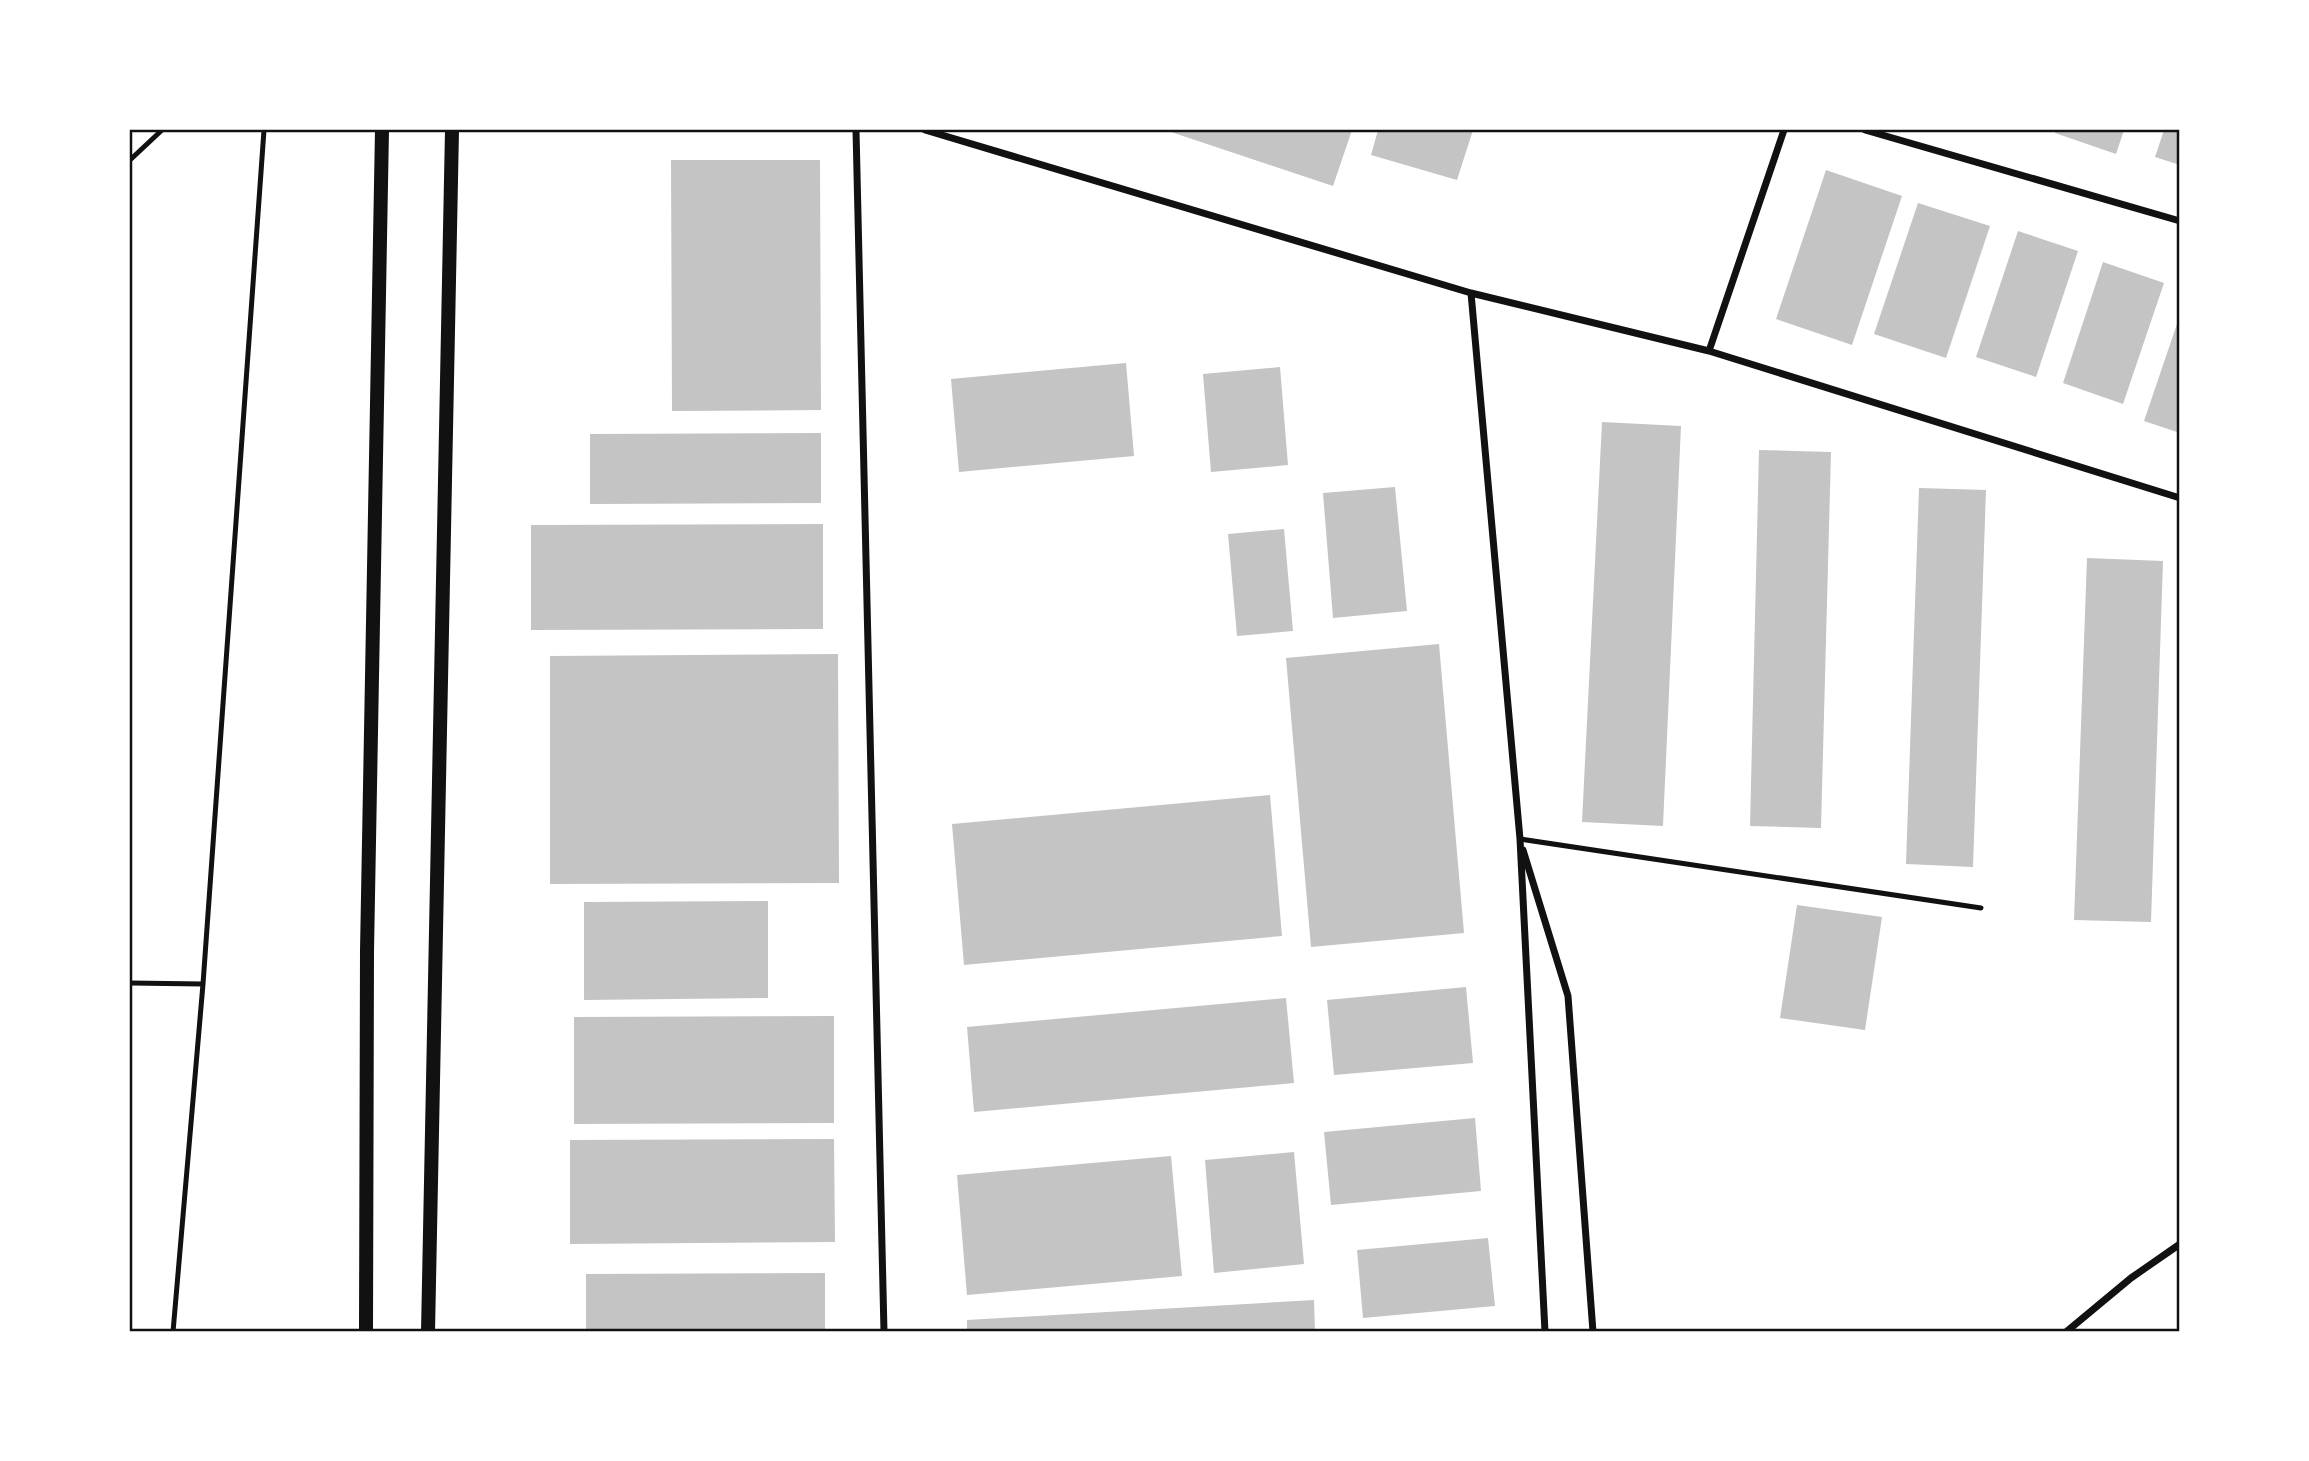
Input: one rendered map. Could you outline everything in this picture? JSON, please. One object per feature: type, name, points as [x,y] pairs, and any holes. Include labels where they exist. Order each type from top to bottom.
[{"type":"main road","points":[[366,1332],[368,910],[382,130]]},
{"type":"main road","points":[[428,1332],[452,130]]},
{"type":"street","points":[[856,130],[884,1332]]},
{"type":"street","points":[[925,130],[1471,293],[1709,351],[2179,498]]},
{"type":"street","points":[[1709,351],[1784,130]]},
{"type":"street","points":[[1865,130],[2179,221]]},
{"type":"street","points":[[1471,293],[1520,839],[1545,1332]]},
{"type":"street","points":[[1520,839],[1568,996],[1593,1332]]},
{"type":"street","points":[[2066,1332],[2131,1278],[2179,1244]]},
{"type":"lane","points":[[130,160],[162,130]]},
{"type":"lane","points":[[173,1332],[203,984],[264,130]]},
{"type":"lane","points":[[1520,839],[1981,908]]},
{"type":"lane","points":[[130,983],[203,984]]},
{"type":"building","points":[[1165,130],[1352,130],[1333,186]]},
{"type":"building","points":[[1378,130],[1473,130],[1457,180],[1371,155]]},
{"type":"building","points":[[2056,130],[2124,130],[2116,154],[2055,133]]},
{"type":"building","points":[[2164,130],[2180,130],[2180,165],[2155,157]]},
{"type":"building","points":[[671,160],[820,160],[821,410],[672,411]]},
{"type":"building","points":[[1826,170],[1902,196],[1852,345],[1776,319]]},
{"type":"building","points":[[1918,203],[1990,226],[1946,358],[1874,334]]},
{"type":"building","points":[[2018,231],[2078,251],[2036,377],[1976,357]]},
{"type":"building","points":[[2103,262],[2164,283],[2123,404],[2063,383]]},
{"type":"building","points":[[2180,318],[2180,433],[2144,421]]},
{"type":"building","points":[[1126,363],[1134,456],[959,472],[951,379]]},
{"type":"building","points":[[1280,367],[1288,465],[1211,472],[1203,374]]},
{"type":"building","points":[[1602,422],[1681,426],[1663,826],[1582,822]]},
{"type":"building","points":[[821,433],[821,503],[590,504],[590,434]]},
{"type":"building","points":[[1759,450],[1831,452],[1821,828],[1750,826]]},
{"type":"building","points":[[1395,487],[1407,611],[1333,618],[1323,493]]},
{"type":"building","points":[[1919,488],[1986,490],[1973,867],[1906,864]]},
{"type":"building","points":[[823,524],[823,629],[531,630],[531,525]]},
{"type":"building","points":[[1284,529],[1293,631],[1237,636],[1228,534]]},
{"type":"building","points":[[2087,558],[2163,561],[2151,922],[2074,920]]},
{"type":"building","points":[[1439,644],[1464,933],[1311,947],[1286,658]]},
{"type":"building","points":[[838,654],[839,883],[550,884],[550,656]]},
{"type":"building","points":[[1270,795],[1282,936],[964,965],[952,824]]},
{"type":"building","points":[[768,901],[768,998],[584,1000],[584,902]]},
{"type":"building","points":[[1797,905],[1882,917],[1865,1030],[1780,1018]]},
{"type":"building","points":[[1466,987],[1473,1063],[1334,1075],[1327,1000]]},
{"type":"building","points":[[1286,998],[1294,1083],[974,1112],[967,1027]]},
{"type":"building","points":[[834,1016],[834,1123],[574,1124],[574,1017]]},
{"type":"building","points":[[1475,1118],[1481,1191],[1331,1205],[1324,1132]]},
{"type":"building","points":[[834,1139],[835,1242],[570,1244],[570,1140]]},
{"type":"building","points":[[1294,1152],[1304,1264],[1214,1273],[1205,1160]]},
{"type":"building","points":[[1171,1156],[1182,1276],[967,1295],[957,1175]]},
{"type":"building","points":[[1488,1238],[1495,1306],[1363,1318],[1357,1250]]},
{"type":"building","points":[[825,1273],[825,1332],[586,1332],[586,1274]]},
{"type":"building","points":[[1314,1300],[1315,1332],[967,1332],[967,1320]]}]
